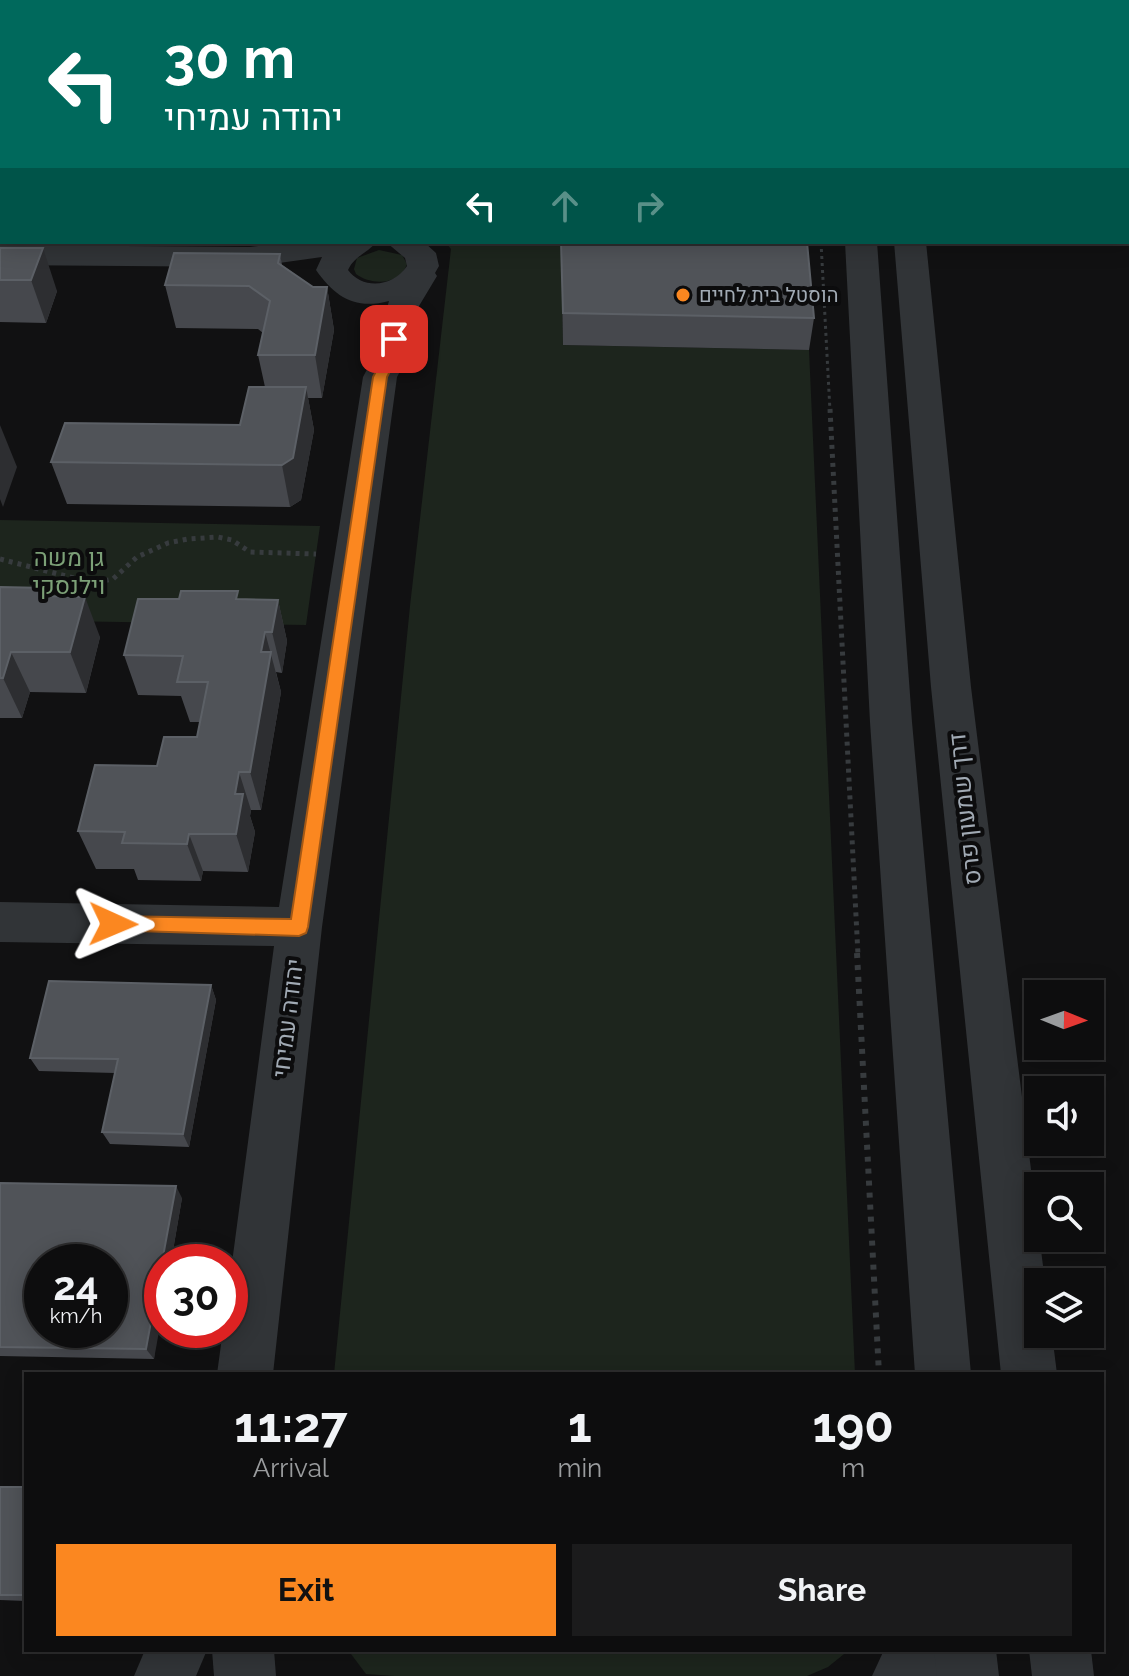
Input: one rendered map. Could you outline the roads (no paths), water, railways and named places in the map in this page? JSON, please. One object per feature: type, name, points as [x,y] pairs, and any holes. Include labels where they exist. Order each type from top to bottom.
[{"type":"street","points":[[0,255],[250,257],[348,244]]},
{"type":"street","points":[[349,288],[336,278],[332,270],[334,261],[355,244]]},
{"type":"street","points":[[250,257],[293,265],[349,288],[384,293],[398,290],[421,276],[425,267],[423,257],[417,249],[406,244]]},
{"type":"street","points":[[861,244],[891,722],[943,1372]]},
{"type":"street","name":"דרך שמעון פרס","points":[[910,244],[951,687],[1029,1372]]},
{"type":"street","name":"יהודה עמיחי","points":[[380,377],[389,360],[403,306],[421,276]]},
{"type":"street","name":"יהודה עמיחי","points":[[245,1372],[299,927],[380,377],[374,338],[349,288]]},
{"type":"street","points":[[0,922],[299,927]]},
{"type":"street","points":[[165,1676],[175,1652]]},
{"type":"street","points":[[243,1652],[245,1676]]},
{"type":"street","points":[[903,1676],[917,1652]]},
{"type":"street","points":[[965,1652],[968,1676]]},
{"type":"street","points":[[1060,1652],[1063,1676]]},
{"type":"place","name":"הוסטל בית לחיים","points":[[683,295]]},
{"type":"park label","name":"גן משה וילנסקי","points":[[69,572]]}]
